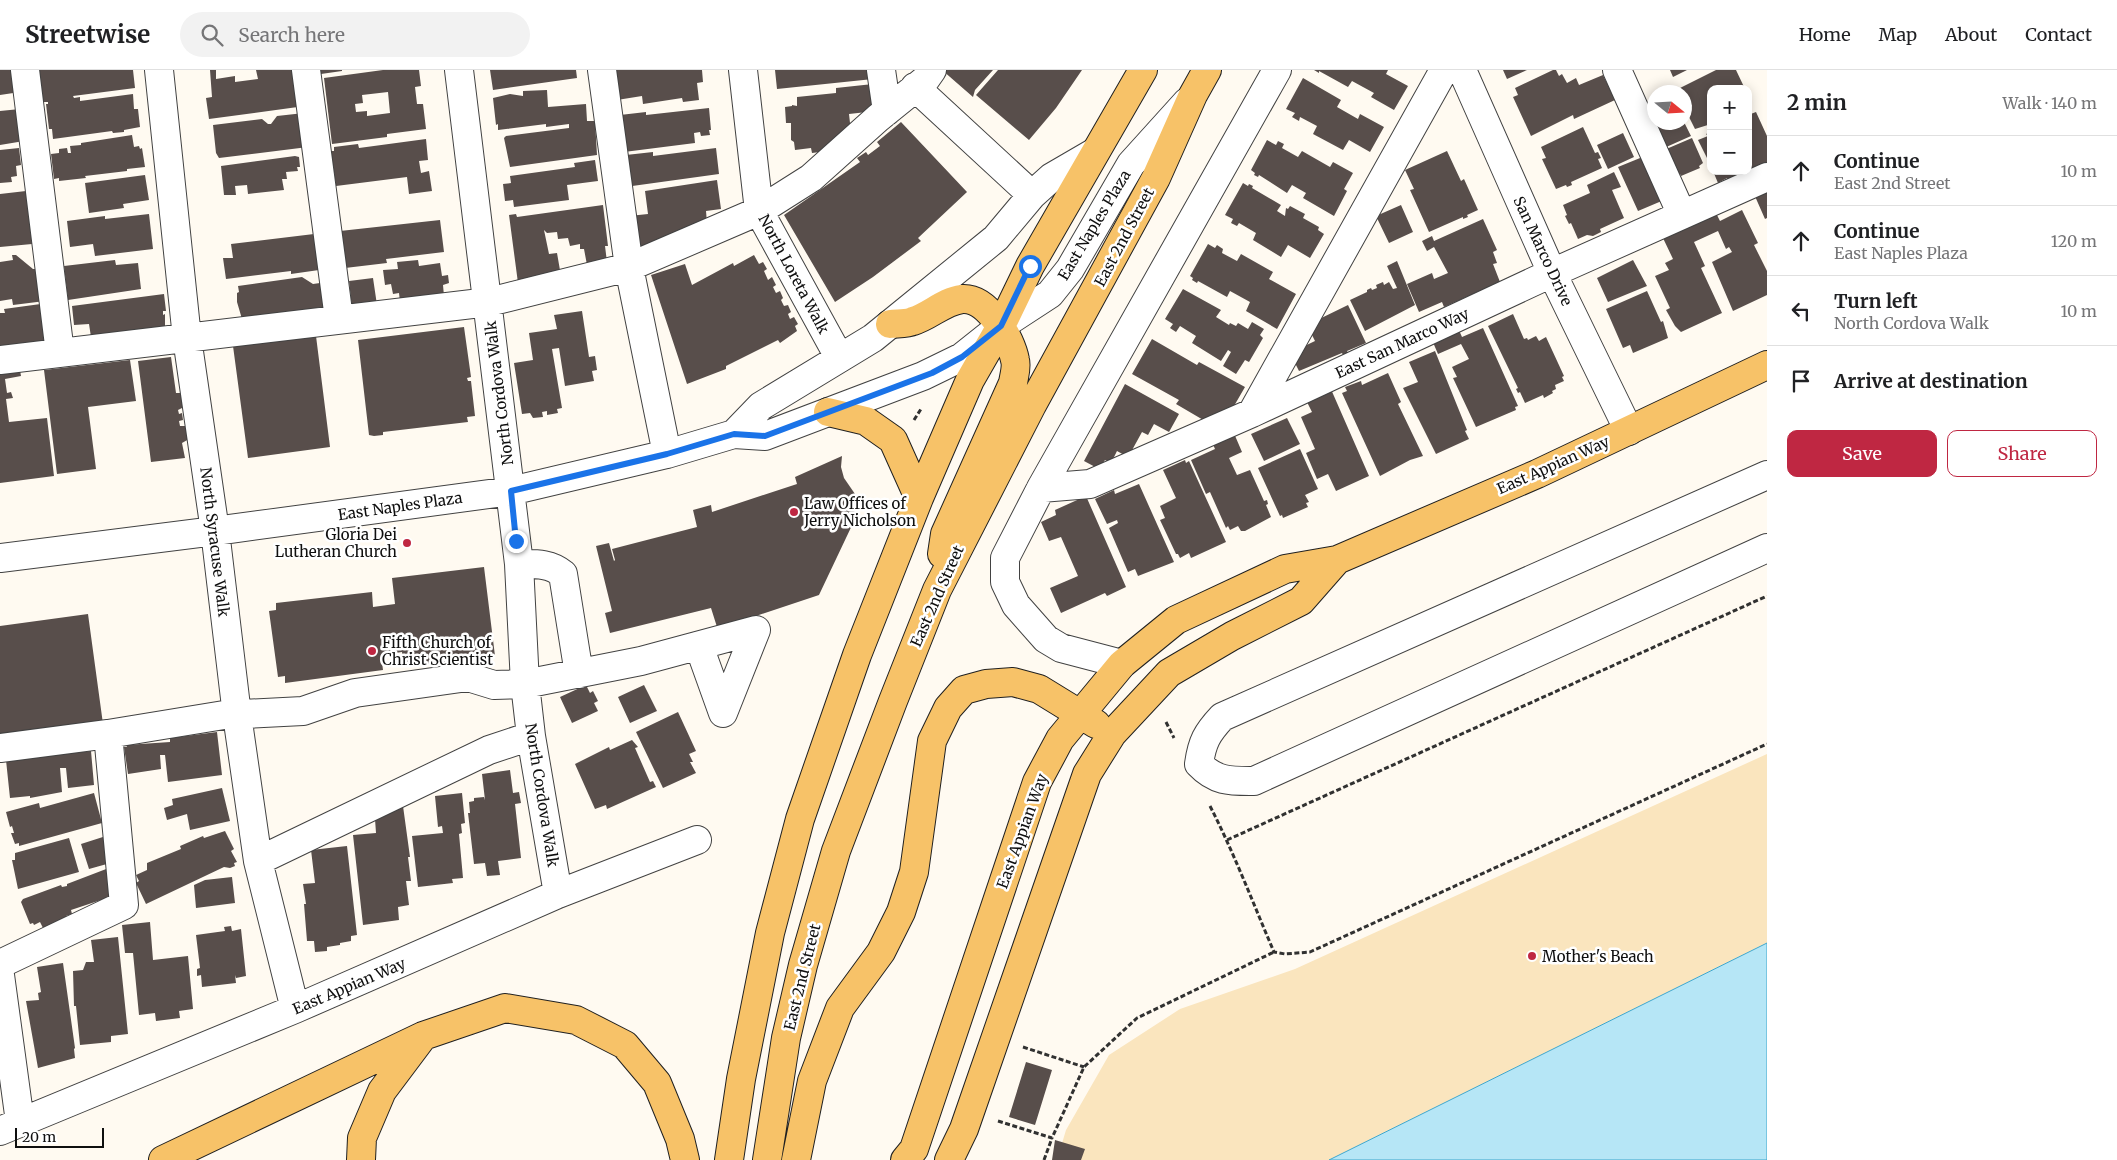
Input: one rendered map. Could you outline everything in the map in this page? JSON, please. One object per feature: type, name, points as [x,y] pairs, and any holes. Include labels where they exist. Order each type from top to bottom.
[{"type":"main road","points":[[729,1160],[741,1079],[770,932],[800,819],[857,655],[918,498],[970,380],[1001,326],[1030,266],[1143,70]]},
{"type":"main road","name":"East 2nd Street","points":[[766,1160],[786,1038],[803,964],[836,851],[892,701],[937,590],[1032,405],[1156,178],[1193,95],[1207,70]]},
{"type":"main road","points":[[890,324],[913,322],[949,302],[969,299],[989,311],[1001,326],[1015,361],[1013,383],[945,534],[937,590]]},
{"type":"main road","name":"East Appian Way","points":[[905,1160],[914,1149],[1037,782],[1060,739],[1122,664],[1176,620],[1285,569],[1337,560],[1537,474],[1767,365]]},
{"type":"main road","points":[[828,412],[866,421],[893,440],[918,498]]},
{"type":"main road","name":"East Appian Way","points":[[949,1160],[964,1129],[1087,774],[1112,734],[1169,673],[1232,636],[1301,601],[1337,560]]},
{"type":"main road","points":[[796,1160],[812,1081],[840,1008],[882,952],[901,912],[914,872],[932,741],[948,708],[964,690],[1013,682],[1039,689],[1112,734]]},
{"type":"main road","points":[[163,1160],[423,1036],[505,1008],[576,1020],[625,1045],[658,1083],[680,1139],[685,1160]]},
{"type":"main road","points":[[361,1160],[362,1138],[382,1091],[423,1036]]},
{"type":"street","points":[[25,70],[60,353]]},
{"type":"street","name":"North Syracuse Walk","points":[[159,70],[187,338],[215,531],[237,715],[258,861],[295,1010]]},
{"type":"street","points":[[306,70],[339,319]]},
{"type":"street","name":"North Cordova Walk","points":[[459,70],[519,564],[525,684],[531,736],[558,894]]},
{"type":"street","points":[[602,70],[629,266],[667,454]]},
{"type":"street","name":"North Loreta Walk","points":[[743,70],[759,211],[839,357]]},
{"type":"street","points":[[881,70],[886,111]]},
{"type":"street","points":[[1122,664],[1061,648],[1046,639],[1016,604],[1005,582],[1005,558],[1041,488],[1277,70]]},
{"type":"street","points":[[1252,413],[1444,70]]},
{"type":"street","name":"San Marco Drive","points":[[1462,70],[1552,273],[1630,431]]},
{"type":"street","points":[[1618,70],[1682,215]]},
{"type":"street","points":[[0,360],[488,302],[629,266],[759,211],[811,178],[924,79],[1032,195]]},
{"type":"street","name":"East Naples Plaza","points":[[0,558],[511,491],[667,454],[734,434],[765,436],[932,373],[962,357],[1001,326],[1050,294],[1070,269],[1132,164],[1193,95]]},
{"type":"street","name":"East Naples Plaza","points":[[734,434],[761,406],[873,338],[996,238],[1032,195],[1052,177],[1095,152]]},
{"type":"street","name":"East San Marco Way","points":[[1041,488],[1090,484],[1252,413],[1552,273],[1767,177]]},
{"type":"street","points":[[1767,475],[1222,717],[1208,732],[1201,749],[1199,764],[1207,772],[1226,781],[1254,781],[1767,548]]},
{"type":"street","points":[[519,564],[541,564],[555,567],[563,574],[578,674]]},
{"type":"street","points":[[0,748],[237,715],[304,711],[355,693],[468,678],[494,685],[525,684],[641,661],[700,646]]},
{"type":"street","points":[[0,964],[124,905],[108,734]]},
{"type":"street","points":[[258,861],[489,750],[531,736]]},
{"type":"street","name":"East Appian Way","points":[[10,1126],[295,1010],[558,894],[697,840]]},
{"type":"street","points":[[0,975],[10,1126]]},
{"type":"path","points":[[910,428],[923,404]]},
{"type":"path","points":[[1227,840],[1767,596]]},
{"type":"path","points":[[1166,722],[1174,739]]},
{"type":"path","points":[[1044,1160],[1084,1067],[1136,1018],[1274,952],[1285,954],[1310,952],[1767,744]]},
{"type":"path","points":[[1205,798],[1227,840],[1274,952]]},
{"type":"path","points":[[1015,1044],[1084,1067]]},
{"type":"path","points":[[991,1118],[1052,1138]]},
{"type":"sand","name":"Mother's Beach","points":[[1767,754],[1767,943],[1329,1160],[1057,1160],[1066,1130],[1109,1055],[1180,1009],[1295,969]]},
{"type":"water","points":[[1767,943],[1767,1160],[1329,1160]]},
{"type":"building","points":[[0,70],[17,70],[20,92],[0,95]]},
{"type":"building","points":[[38,70],[133,70],[135,88],[73,96],[74,98],[80,97],[80,101],[133,94],[134,109],[138,109],[140,127],[124,130],[124,132],[113,133],[112,131],[53,139],[52,129],[49,129],[46,104],[48,102],[42,102]]},
{"type":"building","points":[[210,70],[216,70],[216,79],[235,76],[235,82],[258,79],[256,70],[299,70],[305,106],[209,119],[206,98],[212,97]]},
{"type":"building","points":[[320,70],[342,70],[342,71],[321,74]]},
{"type":"building","points":[[383,70],[419,70],[421,86],[415,87],[417,104],[423,104],[426,129],[387,134],[387,137],[332,144],[324,78]],"holes":[[[388,92],[390,113],[367,116],[367,111],[356,112],[355,104],[363,103],[362,95]]]},
{"type":"building","points":[[490,70],[576,70],[577,78],[493,90]]},
{"type":"building","points":[[613,70],[702,70],[703,82],[697,83],[699,100],[683,102],[682,98],[643,104],[642,96],[617,100]]},
{"type":"building","points":[[775,70],[872,70],[873,79],[777,89]]},
{"type":"building","points":[[942,70],[993,70],[975,90],[973,97]]},
{"type":"building","points":[[998,70],[1082,70],[1056,108],[1029,140],[976,95]]},
{"type":"building","points":[[1314,70],[1388,70],[1386,74],[1408,86],[1394,110],[1371,97],[1374,93],[1352,81],[1348,87]]},
{"type":"building","points":[[1503,70],[1527,70],[1507,79]]},
{"type":"building","points":[[1556,70],[1559,76],[1562,74],[1567,83],[1576,78],[1579,85],[1603,75],[1615,100],[1574,119],[1573,115],[1531,136],[1513,97],[1518,95],[1515,88]]},
{"type":"building","points":[[1670,70],[1687,70],[1673,77]]},
{"type":"building","points":[[1716,70],[1736,70],[1743,85],[1707,85],[1707,125],[1695,129],[1692,123],[1692,85],[1686,85]]},
{"type":"building","points":[[1303,78],[1341,100],[1337,107],[1358,119],[1360,114],[1384,127],[1370,152],[1349,140],[1343,150],[1313,134],[1317,126],[1300,117],[1299,121],[1292,117],[1295,113],[1286,109]]},
{"type":"building","points":[[873,84],[876,111],[849,114],[851,132],[828,151],[812,153],[811,148],[795,150],[794,142],[791,140],[791,123],[786,123],[785,107],[797,106],[797,97],[836,93],[836,88]]},
{"type":"building","points":[[547,90],[548,107],[586,104],[587,121],[595,121],[597,155],[510,167],[504,138],[506,136],[569,128],[569,124],[546,127],[546,124],[498,130],[493,98],[510,94],[523,96],[523,91]]},
{"type":"building","points":[[709,108],[710,135],[701,136],[700,132],[694,133],[695,143],[624,152],[620,115],[646,112],[646,115]]},
{"type":"building","points":[[20,109],[24,141],[0,145],[0,111]]},
{"type":"building","points":[[1756,112],[1767,136],[1767,164],[1752,171],[1752,130],[1752,114]]},
{"type":"building","points":[[304,113],[308,147],[219,158],[216,153],[213,125],[262,119],[271,124],[277,116]]},
{"type":"building","points":[[901,122],[967,192],[918,238],[921,241],[873,277],[835,302],[784,215],[860,162],[857,158],[866,152],[868,155],[880,146],[877,142]]},
{"type":"building","points":[[1583,127],[1595,153],[1598,152],[1601,158],[1598,159],[1602,168],[1571,182],[1572,185],[1556,189],[1542,159],[1546,158],[1541,147]]},
{"type":"building","points":[[1656,130],[1688,130],[1691,136],[1664,148]]},
{"type":"building","points":[[1623,133],[1634,157],[1608,169],[1597,145]]},
{"type":"building","points":[[132,135],[134,147],[139,146],[140,149],[142,148],[145,167],[85,176],[86,178],[59,181],[59,178],[54,179],[51,154],[59,153],[59,149],[67,148],[68,153],[71,153],[70,146]]},
{"type":"building","points":[[1707,136],[1707,158],[1698,140]]},
{"type":"building","points":[[1692,138],[1703,163],[1699,166],[1700,168],[1681,176],[1680,174],[1676,176],[1664,150]]},
{"type":"building","points":[[426,139],[428,160],[419,161],[421,173],[429,171],[432,191],[409,194],[407,177],[336,186],[331,151],[334,151],[334,147],[358,144],[359,148]]},
{"type":"building","points":[[1267,140],[1276,145],[1278,141],[1284,144],[1282,148],[1298,157],[1302,151],[1330,167],[1333,162],[1353,173],[1344,189],[1347,191],[1334,216],[1303,198],[1306,193],[1292,185],[1287,193],[1259,175],[1258,177],[1254,175],[1255,173],[1251,170]]},
{"type":"building","points":[[19,148],[21,165],[16,166],[17,176],[11,177],[12,182],[0,183],[0,150]]},
{"type":"building","points":[[716,148],[719,174],[625,187],[626,155],[653,152],[653,156]]},
{"type":"building","points":[[1447,151],[1461,181],[1464,179],[1478,210],[1467,215],[1468,217],[1463,219],[1463,217],[1429,232],[1410,190],[1414,189],[1405,170]]},
{"type":"building","points":[[1645,156],[1664,200],[1638,211],[1618,167]]},
{"type":"building","points":[[299,157],[300,167],[297,167],[298,171],[286,172],[287,179],[282,179],[284,190],[248,194],[247,185],[235,186],[236,195],[224,195],[221,166]]},
{"type":"building","points":[[595,160],[598,181],[567,185],[569,200],[514,207],[513,200],[505,201],[503,184],[511,183],[510,176],[575,167],[574,163]]},
{"type":"building","points":[[1614,172],[1621,187],[1612,190],[1624,218],[1600,229],[1601,232],[1593,236],[1587,235],[1578,239],[1571,223],[1569,224],[1565,216],[1567,215],[1563,205],[1590,193],[1587,185]]},
{"type":"building","points":[[145,175],[149,200],[123,204],[124,208],[89,213],[85,183]]},
{"type":"building","points":[[1715,175],[1742,175],[1729,181],[1727,178],[1718,183]]},
{"type":"building","points":[[717,180],[721,209],[706,211],[707,223],[636,251],[629,216],[648,214],[645,191]]},
{"type":"building","points":[[1243,183],[1253,186],[1252,188],[1281,205],[1277,211],[1285,216],[1286,208],[1288,209],[1290,206],[1305,214],[1303,218],[1319,227],[1318,230],[1324,234],[1310,258],[1288,245],[1281,257],[1253,240],[1256,233],[1239,223],[1237,226],[1231,223],[1233,219],[1225,215]]},
{"type":"building","points":[[1767,188],[1767,218],[1765,219],[1754,194]]},
{"type":"building","points":[[26,191],[32,244],[0,247],[0,194]]},
{"type":"building","points":[[603,205],[608,246],[605,246],[607,262],[587,265],[584,249],[580,249],[580,244],[570,246],[568,238],[558,239],[557,232],[547,233],[544,230],[549,254],[557,253],[561,276],[518,283],[509,215],[516,214],[517,217]]},
{"type":"building","points":[[1401,205],[1413,232],[1389,243],[1376,216]]},
{"type":"building","points":[[1742,210],[1758,243],[1754,245],[1767,271],[1767,295],[1733,311],[1712,262],[1732,252],[1729,247],[1726,249],[1718,231],[1694,242],[1705,266],[1701,268],[1722,313],[1681,332],[1675,326],[1666,310],[1670,308],[1655,276],[1669,270],[1665,263],[1673,259],[1662,236],[1715,211],[1720,221]]},
{"type":"building","points":[[149,214],[153,249],[95,256],[93,244],[70,247],[67,221],[105,216],[105,219]]},
{"type":"building","points":[[1483,219],[1497,250],[1493,252],[1497,263],[1493,264],[1500,282],[1444,307],[1442,302],[1419,312],[1407,284],[1432,273],[1434,279],[1448,273],[1434,247],[1427,251],[1422,241],[1432,236],[1434,241]]},
{"type":"building","points":[[440,220],[444,252],[386,259],[387,263],[345,268],[340,231]]},
{"type":"building","points":[[314,234],[319,270],[291,274],[291,271],[226,279],[223,258],[233,258],[231,244]]},
{"type":"building","points":[[1208,244],[1215,248],[1217,245],[1223,249],[1222,253],[1237,261],[1241,254],[1273,272],[1269,279],[1296,294],[1277,329],[1246,311],[1250,302],[1230,291],[1227,297],[1198,281],[1197,283],[1192,280],[1193,278],[1190,276]]},
{"type":"building","points":[[12,255],[16,255],[33,269],[37,269],[45,301],[13,305],[12,299],[0,301],[0,262],[13,260]]},
{"type":"building","points":[[754,255],[759,264],[763,262],[767,269],[764,271],[768,280],[772,277],[776,285],[773,287],[776,293],[780,291],[784,306],[788,305],[791,312],[788,314],[790,319],[794,317],[798,324],[795,326],[797,331],[780,343],[778,340],[726,366],[726,369],[687,384],[651,275],[685,264],[692,285],[733,263],[734,266]]},
{"type":"building","points":[[115,260],[116,265],[138,263],[141,289],[68,300],[64,266]]},
{"type":"building","points":[[418,260],[419,266],[440,263],[442,276],[448,275],[449,283],[443,285],[444,296],[400,302],[399,293],[393,294],[391,284],[385,285],[383,270],[398,269],[397,262]]},
{"type":"building","points":[[1633,260],[1647,286],[1608,302],[1597,278]]},
{"type":"building","points":[[1397,261],[1415,305],[1365,331],[1350,300],[1371,288],[1372,290],[1377,288],[1376,285],[1383,282],[1384,285],[1389,282],[1393,289],[1397,288],[1387,266]]},
{"type":"building","points":[[302,277],[313,284],[327,282],[330,306],[242,319],[237,302],[238,286]]},
{"type":"building","points":[[373,278],[377,305],[352,308],[349,281]]},
{"type":"building","points":[[1183,289],[1221,310],[1216,317],[1229,325],[1230,323],[1236,326],[1238,323],[1248,329],[1252,322],[1264,329],[1260,335],[1263,338],[1249,362],[1245,360],[1236,374],[1223,366],[1231,352],[1228,350],[1221,361],[1192,343],[1196,336],[1180,326],[1176,332],[1170,328],[1173,324],[1165,319]]},
{"type":"building","points":[[1647,291],[1661,322],[1663,321],[1668,338],[1633,353],[1630,345],[1623,348],[1606,309]]},
{"type":"building","points":[[164,294],[166,311],[163,311],[163,315],[165,314],[165,328],[91,337],[89,324],[74,325],[72,306]]},
{"type":"building","points":[[48,303],[53,340],[0,348],[0,313],[5,313],[4,309]]},
{"type":"building","points":[[1348,305],[1366,343],[1347,351],[1348,353],[1343,355],[1342,353],[1299,371],[1290,353],[1315,341],[1307,325]]},
{"type":"building","points":[[582,311],[589,357],[595,356],[597,370],[592,371],[594,381],[565,386],[559,348],[552,349],[562,408],[557,409],[558,413],[547,415],[547,411],[542,412],[543,417],[533,418],[530,413],[522,414],[514,363],[533,360],[529,333],[557,329],[554,315]]},
{"type":"building","points":[[1513,314],[1524,339],[1527,338],[1528,340],[1536,336],[1539,341],[1546,337],[1564,376],[1562,377],[1564,381],[1555,385],[1556,389],[1552,391],[1553,393],[1544,398],[1543,395],[1525,403],[1520,392],[1518,393],[1516,389],[1518,388],[1488,326]]},
{"type":"building","points":[[464,327],[471,377],[467,378],[468,381],[471,381],[475,416],[467,417],[468,422],[383,432],[383,435],[369,435],[358,340]]},
{"type":"building","points":[[1458,328],[1462,337],[1483,328],[1518,406],[1515,407],[1516,410],[1476,427],[1453,378],[1457,377],[1452,367],[1469,359],[1461,344],[1438,354],[1432,340]]},
{"type":"building","points":[[316,336],[330,447],[248,458],[233,346]]},
{"type":"building","points":[[1152,339],[1197,365],[1199,362],[1245,387],[1234,406],[1205,421],[1176,404],[1179,400],[1132,374]]},
{"type":"building","points":[[1435,351],[1469,439],[1436,454],[1403,388],[1418,382],[1409,362]]},
{"type":"building","points":[[171,357],[176,393],[183,393],[184,407],[178,410],[179,414],[182,413],[183,420],[179,421],[180,426],[187,426],[189,439],[182,443],[185,458],[151,462],[138,361]]},
{"type":"building","points":[[130,360],[136,401],[88,407],[96,469],[57,474],[44,370]]},
{"type":"building","points":[[20,370],[21,376],[5,379],[7,393],[11,392],[13,398],[6,399],[9,422],[47,418],[54,476],[0,483],[0,372]]},
{"type":"building","points":[[1388,373],[1401,402],[1398,404],[1423,456],[1410,460],[1380,476],[1342,393],[1347,391],[1345,387],[1361,381],[1362,385]]},
{"type":"building","points":[[1125,384],[1179,414],[1169,432],[1154,424],[1148,435],[1142,432],[1131,452],[1126,456],[1117,451],[1111,463],[1105,460],[1099,469],[1084,461]]},
{"type":"building","points":[[1330,387],[1369,476],[1336,491],[1328,474],[1317,479],[1306,453],[1315,449],[1301,417],[1312,412],[1305,398]]},
{"type":"building","points":[[1287,418],[1300,444],[1264,461],[1251,434]]},
{"type":"building","points":[[1233,431],[1242,452],[1229,458],[1237,475],[1250,470],[1264,501],[1267,500],[1268,504],[1266,505],[1271,517],[1245,531],[1241,531],[1238,526],[1230,530],[1228,526],[1226,528],[1210,492],[1206,494],[1191,460],[1215,449],[1211,440]]},
{"type":"building","points":[[1300,449],[1318,489],[1305,495],[1309,502],[1306,503],[1308,507],[1283,518],[1282,515],[1280,516],[1258,468]]},
{"type":"building","points":[[842,456],[841,467],[844,478],[855,494],[864,500],[819,595],[729,625],[717,627],[711,608],[610,633],[605,613],[612,611],[596,546],[609,543],[614,561],[612,549],[697,527],[693,510],[711,505],[712,512],[797,484],[795,477]]},
{"type":"building","points":[[1185,460],[1186,463],[1189,461],[1226,542],[1191,558],[1189,553],[1180,558],[1176,554],[1160,520],[1165,518],[1160,506],[1176,498],[1163,470]]},
{"type":"building","points":[[1139,484],[1174,562],[1138,576],[1135,569],[1128,572],[1109,528],[1118,523],[1117,520],[1107,524],[1095,499],[1114,490],[1115,494]]},
{"type":"building","points":[[1086,496],[1126,587],[1107,596],[1105,593],[1061,613],[1050,588],[1078,576],[1061,537],[1049,541],[1041,522],[1056,515],[1055,510]]},
{"type":"building","points":[[484,567],[495,656],[404,667],[402,652],[381,655],[383,670],[285,683],[285,676],[278,677],[269,611],[276,610],[276,603],[372,592],[373,607],[395,604],[392,578]]},
{"type":"building","points":[[88,614],[103,724],[0,738],[0,626]]},
{"type":"building","points":[[586,685],[590,693],[593,691],[598,701],[594,703],[598,711],[572,723],[560,697]]},
{"type":"building","points":[[644,685],[657,711],[630,723],[618,697]]},
{"type":"building","points":[[678,712],[696,751],[689,754],[693,762],[690,762],[696,773],[663,788],[636,732]]},
{"type":"building","points":[[217,732],[222,775],[168,782],[165,755],[160,755],[161,769],[128,774],[124,747],[127,747],[126,745],[170,742],[170,738]]},
{"type":"building","points":[[632,740],[638,747],[635,748],[650,782],[653,781],[656,787],[607,809],[606,805],[595,809],[575,764],[609,747],[610,750]]},
{"type":"building","points":[[91,751],[94,785],[68,788],[66,768],[60,768],[62,792],[30,798],[30,796],[10,798],[6,760]]},
{"type":"building","points":[[510,770],[513,793],[519,792],[521,803],[515,804],[521,858],[498,861],[500,875],[487,876],[485,863],[474,864],[468,813],[470,813],[469,802],[474,801],[474,798],[484,797],[485,800],[482,774]]},
{"type":"building","points":[[222,788],[230,821],[190,830],[187,814],[167,820],[164,808],[173,805],[172,799]]},
{"type":"building","points":[[94,793],[102,823],[19,846],[19,843],[15,844],[11,833],[14,833],[12,826],[10,827],[6,812],[39,803],[40,808]]},
{"type":"building","points":[[462,793],[465,823],[461,824],[462,833],[459,834],[463,878],[452,879],[453,883],[418,887],[412,836],[443,833],[442,826],[438,827],[435,796]]},
{"type":"building","points":[[403,806],[410,857],[408,857],[411,881],[406,881],[409,905],[398,907],[399,920],[363,925],[353,835],[376,833],[375,819]]},
{"type":"building","points":[[225,831],[234,849],[231,851],[237,862],[234,863],[235,866],[230,868],[224,867],[146,904],[136,883],[139,881],[136,875],[147,870],[147,863],[181,849],[180,846],[203,836],[204,838]]},
{"type":"building","points":[[106,836],[114,862],[89,869],[81,844]]},
{"type":"building","points":[[69,838],[79,872],[18,889],[12,860],[15,860],[15,853]]},
{"type":"building","points":[[347,846],[357,935],[351,936],[351,941],[327,947],[327,951],[315,952],[314,941],[307,941],[304,904],[306,904],[303,884],[315,883],[311,850]]},
{"type":"building","points":[[114,866],[113,896],[71,910],[72,914],[66,916],[67,920],[44,930],[40,922],[34,925],[33,923],[30,924],[21,902],[23,899],[61,885],[62,887],[67,886],[67,884]]},
{"type":"building","points":[[232,877],[235,903],[196,908],[194,885],[205,880]]},
{"type":"building","points":[[150,922],[153,960],[188,956],[193,1009],[179,1011],[180,1018],[156,1021],[155,1013],[139,1015],[133,953],[125,953],[122,925]]},
{"type":"building","points":[[231,926],[232,931],[241,929],[246,976],[236,978],[235,975],[236,983],[202,987],[201,975],[197,976],[197,969],[200,968],[196,935],[225,931],[224,927]]},
{"type":"building","points":[[118,937],[128,1034],[111,1036],[111,1042],[80,1045],[76,1006],[74,1006],[73,971],[83,970],[86,962],[94,962],[91,940]]},
{"type":"building","points":[[63,963],[75,1058],[38,1068],[26,1001],[39,1000],[38,993],[41,992],[37,967]]},
{"type":"building","points":[[1026,1062],[1052,1070],[1035,1125],[1009,1117]]},
{"type":"building","points":[[1055,1140],[1085,1149],[1081,1160],[1052,1160]]},
{"type":"place","name":"Law Offices of Jerry Nicholson","points":[[794,512]]},
{"type":"place","name":"Gloria Dei Lutheran Church","points":[[407,543]]},
{"type":"place","name":"Fifth Church of Christ Scientist","points":[[372,651]]},
{"type":"place","name":"Mother's Beach","points":[[1532,956]]},
{"type":"route","points":[[516,541],[511,491],[667,454],[734,434],[765,436],[932,373],[962,357],[1001,326],[1030,266]]}]
